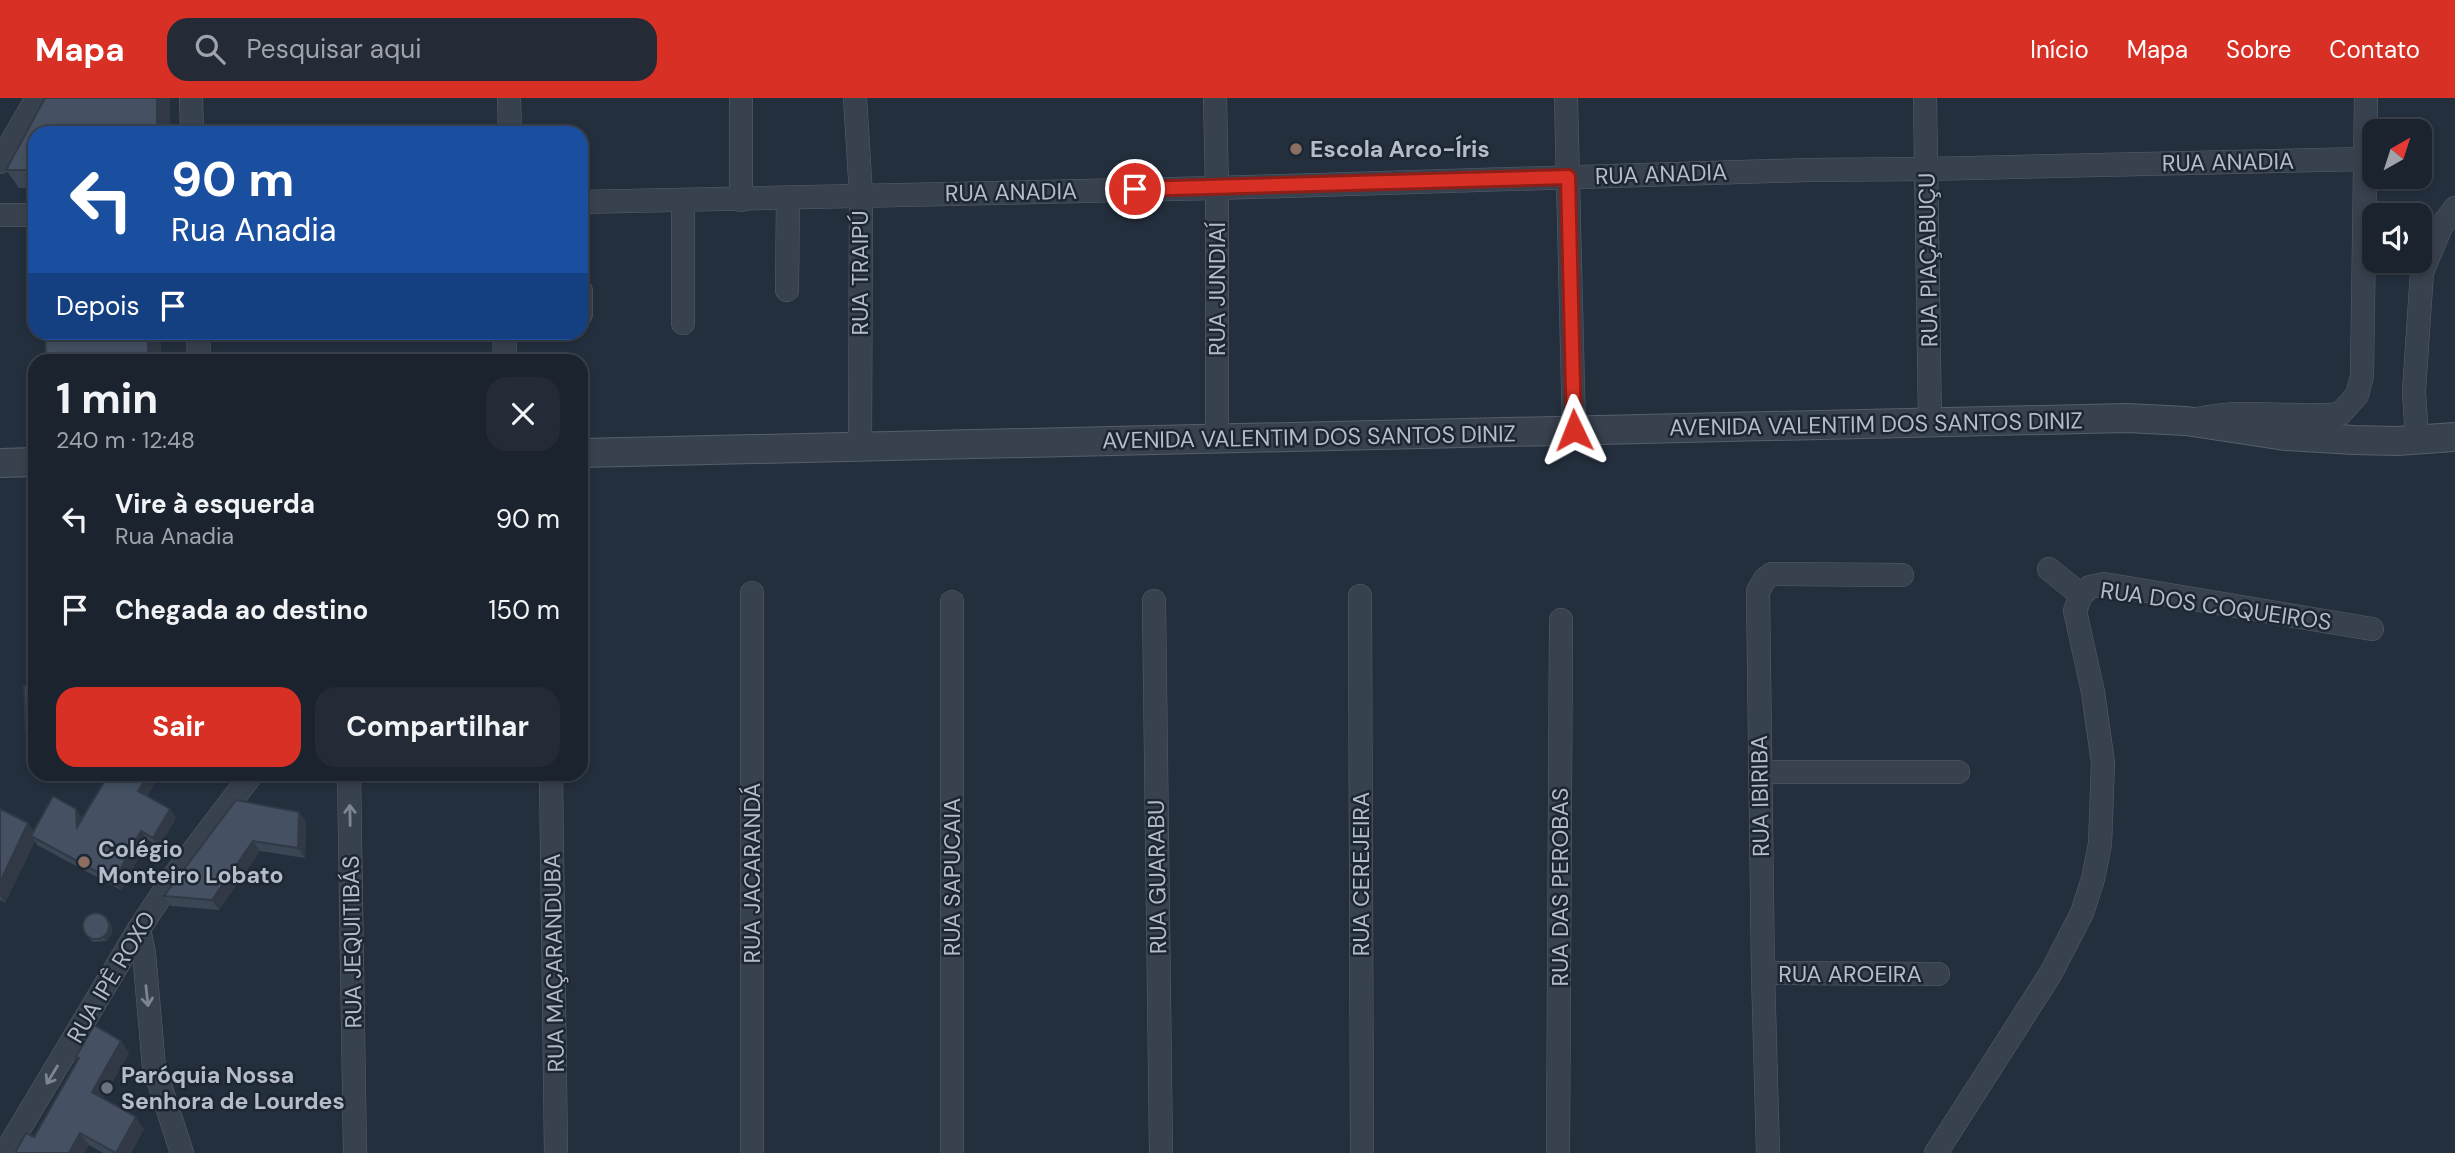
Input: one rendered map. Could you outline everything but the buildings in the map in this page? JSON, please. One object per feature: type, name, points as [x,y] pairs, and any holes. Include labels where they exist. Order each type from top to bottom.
[{"type":"street","points":[[0,162],[37,98]]},
{"type":"street","points":[[191,98],[192,126]]},
{"type":"street","points":[[509,98],[510,126]]},
{"type":"street","points":[[741,98],[741,200]]},
{"type":"street","name":"RUA TRAIPÚ","points":[[855,98],[861,195],[860,449]]},
{"type":"street","name":"RUA JUNDIAÍ","points":[[1215,98],[1217,439]]},
{"type":"street","points":[[1566,98],[1574,430]]},
{"type":"street","name":"RUA PIAÇABUÇU","points":[[1925,98],[1930,423]]},
{"type":"street","points":[[2365,119],[2366,98]]},
{"type":"street","name":"RUA ANADIA","points":[[588,202],[2362,159]]},
{"type":"street","points":[[2186,421],[2250,412],[2340,414],[2352,403],[2362,376],[2364,189]]},
{"type":"street","points":[[787,290],[788,198]]},
{"type":"street","points":[[683,201],[683,323]]},
{"type":"street","points":[[2417,440],[2414,391],[2422,272],[2441,227],[2455,208]]},
{"type":"street","points":[[0,215],[28,215]]},
{"type":"street","name":"AVENIDA VALENTIM DOS SANTOS DINIZ","points":[[588,453],[860,449],[2127,418],[2186,421],[2285,436],[2354,440],[2455,438]]},
{"type":"street","points":[[0,463],[28,462]]},
{"type":"street","points":[[2049,569],[2081,595]]},
{"type":"street","name":"RUA IBIRIBA","points":[[1768,1153],[1758,591],[1765,579],[1772,574],[1902,575]]},
{"type":"street","name":"RUA DOS COQUEIROS","points":[[1936,1153],[2052,973],[2082,913],[2093,879],[2100,844],[2103,763],[2094,692],[2075,611],[2081,595],[2090,587],[2104,584],[2372,629]]},
{"type":"street","name":"RUA JACARANDÁ","points":[[752,593],[752,1153]]},
{"type":"street","name":"RUA CEREJEIRA","points":[[1360,596],[1362,1153]]},
{"type":"street","name":"RUA GUARABU","points":[[1154,601],[1161,1153]]},
{"type":"street","name":"RUA SAPUCAIA","points":[[952,602],[952,1153]]},
{"type":"street","name":"RUA DAS PEROBAS","points":[[1559,1153],[1561,620]]},
{"type":"street","points":[[1760,772],[1958,772]]},
{"type":"street","name":"RUA IPÊ ROXO","points":[[5,1153],[139,929],[174,876],[247,781]]},
{"type":"street","name":"RUA JEQUITIBÁS","points":[[349,781],[355,1153]]},
{"type":"street","name":"RUA MAÇARANDUBA","points":[[551,781],[556,1153]]},
{"type":"street","points":[[139,929],[144,953],[155,1067],[182,1153]]},
{"type":"street","name":"RUA AROEIRA","points":[[1763,973],[1938,974]]},
{"type":"place","name":"Escola Arco-Íris","points":[[1296,149]]},
{"type":"place","name":"Colégio Monteiro Lobato","points":[[84,862]]},
{"type":"place","name":"Paróquia Nossa Senhora de Lourdes","points":[[107,1088]]},
{"type":"route","points":[[1135,189],[1568,177],[1574,430]]}]
